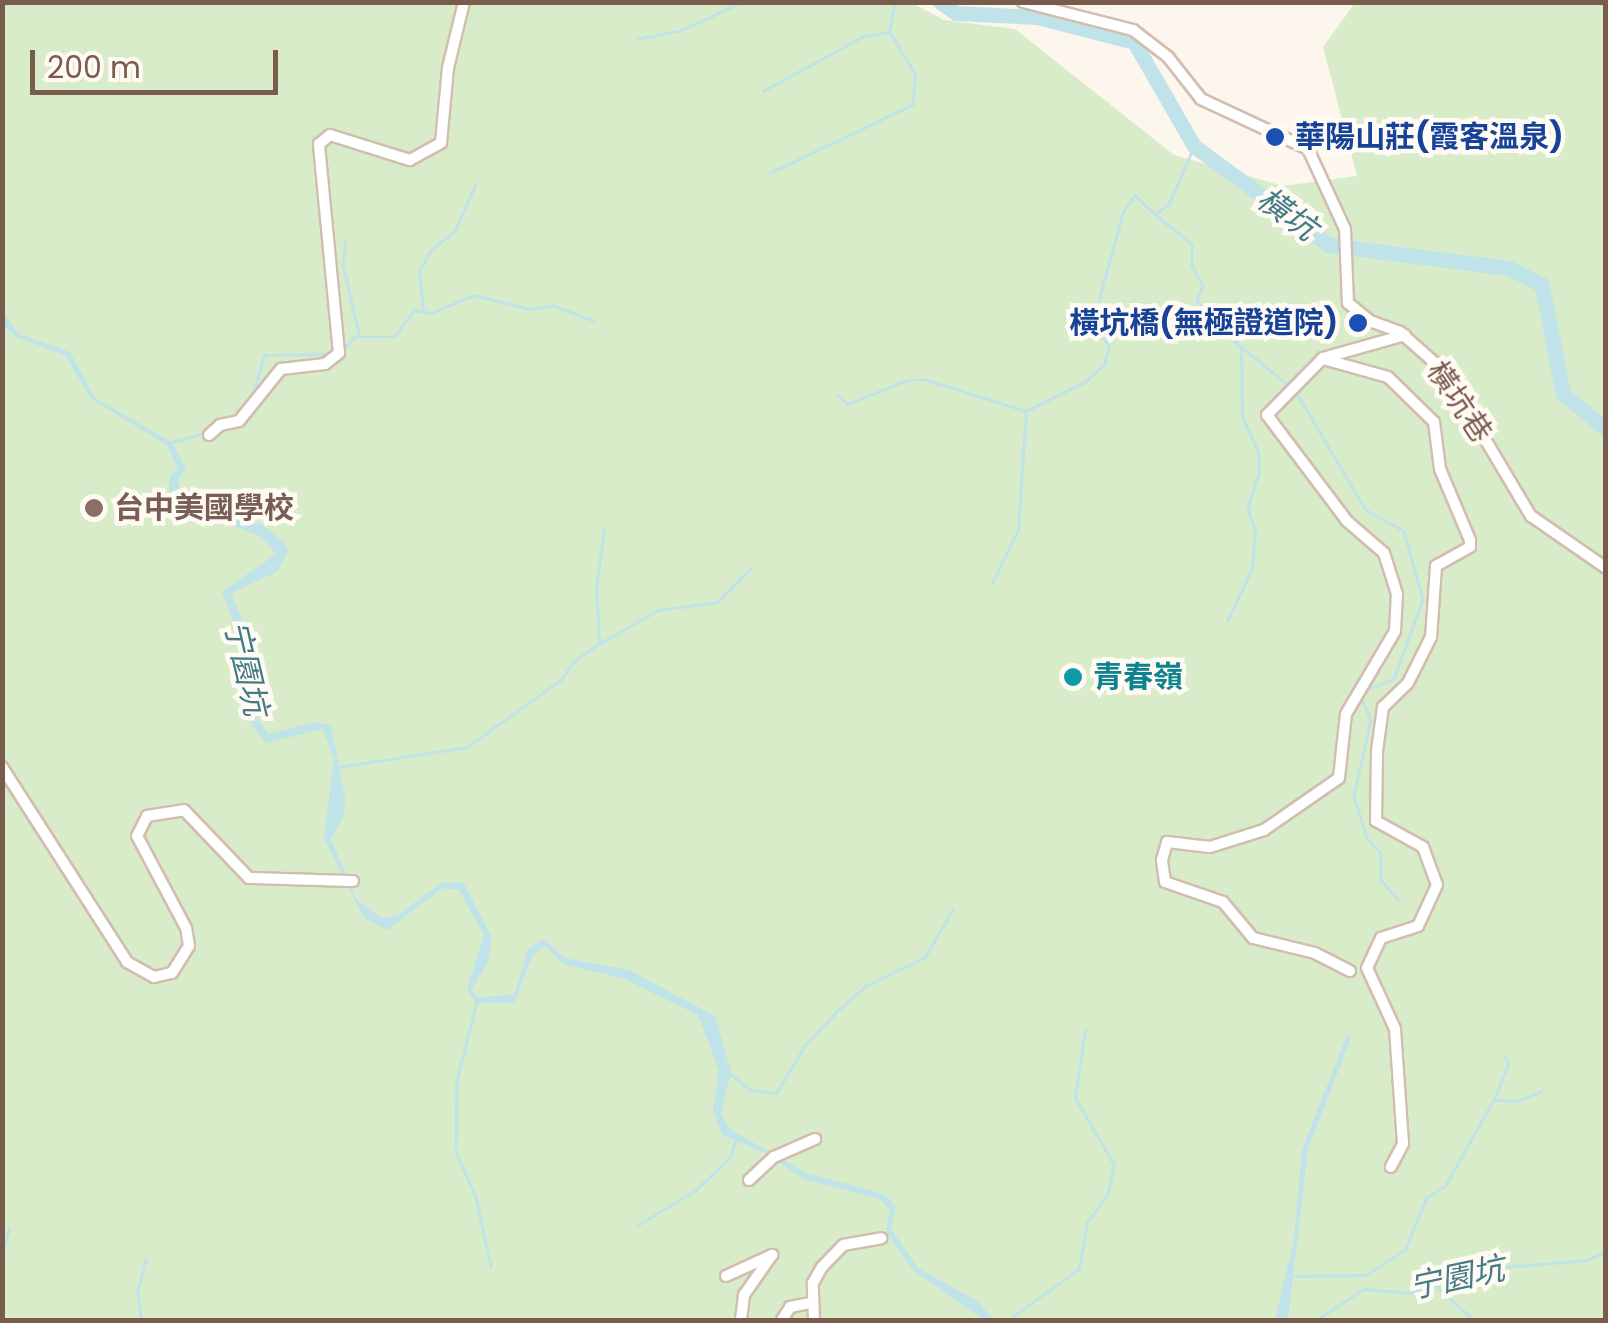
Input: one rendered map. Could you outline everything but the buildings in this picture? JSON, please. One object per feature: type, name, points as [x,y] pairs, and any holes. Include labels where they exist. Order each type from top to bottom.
[{"type":"street","points":[[209,436],[220,424],[239,420],[281,370],[325,364],[339,353],[319,144],[330,134],[410,160],[440,143],[448,68],[464,2]]},
{"type":"street","name":"橫坑巷","points":[[1023,2],[1134,30],[1168,57],[1201,99],[1302,144],[1318,163],[1345,229],[1348,303],[1370,321],[1405,335],[1445,372],[1531,516],[1606,568]]},
{"type":"street","points":[[1350,970],[1315,953],[1252,938],[1223,902],[1176,890],[1162,874],[1167,842],[1210,848],[1249,836],[1338,778],[1346,714],[1395,631],[1397,594],[1384,553],[1347,521],[1268,414],[1322,358],[1405,335]]},
{"type":"street","points":[[1322,358],[1388,377],[1434,422],[1440,469],[1470,540],[1470,548],[1436,566],[1431,637],[1408,683],[1383,707],[1377,752],[1376,821],[1423,848],[1437,885],[1418,926],[1381,938],[1367,968],[1395,1029],[1403,1144],[1391,1167]]},
{"type":"street","points":[[2,767],[127,962],[154,977],[172,972],[189,946],[186,928],[137,836],[146,816],[184,810],[249,878],[352,881]]},
{"type":"street","points":[[749,1180],[774,1157],[816,1139]]},
{"type":"street","points":[[814,1320],[810,1303],[813,1283],[834,1253],[861,1238],[881,1238]]},
{"type":"street","points":[[726,1276],[772,1255],[744,1295],[742,1320]]},
{"type":"street","points":[[782,1320],[790,1307],[810,1303]]},
{"type":"green space","points":[[3,3],[912,3],[944,20],[1015,29],[1174,155],[1283,186],[1357,176],[1323,47],[1355,3],[1605,3],[1605,1320],[3,1320]]},
{"type":"water","points":[[2,312],[19,334],[70,352],[95,398],[173,443],[186,470],[178,479],[180,491],[188,498],[262,525],[284,542],[288,551],[277,572],[231,593],[253,646],[257,719],[269,734],[313,722],[331,725],[345,796],[344,815],[331,839],[356,899],[382,918],[398,915],[441,883],[463,882],[492,938],[487,964],[471,990],[479,997],[514,995],[528,949],[544,939],[565,958],[629,970],[715,1016],[731,1072],[721,1114],[730,1129],[806,1173],[884,1194],[896,1207],[891,1229],[918,1268],[979,1302],[993,1320],[984,1320],[913,1270],[886,1232],[890,1210],[880,1199],[803,1179],[768,1154],[722,1135],[713,1109],[719,1071],[698,1015],[625,979],[563,964],[545,946],[533,955],[514,1003],[476,1003],[467,990],[484,935],[459,890],[443,888],[387,930],[363,917],[324,838],[334,760],[323,729],[266,743],[249,720],[246,654],[222,592],[276,554],[260,536],[183,506],[169,491],[170,475],[178,470],[167,445],[91,399],[66,356],[16,337],[3,325]]},
{"type":"water","points":[[1347,1035],[1351,1038],[1308,1149],[1288,1320],[1275,1320],[1294,1239],[1302,1149]]},
{"type":"waterway","points":[[638,39],[682,30],[742,2]]},
{"type":"waterway","points":[[763,91],[864,36],[889,32],[895,2]]},
{"type":"waterway","name":"橫坑","points":[[940,2],[956,13],[1037,17],[1134,42],[1194,146],[1329,245],[1509,268],[1542,285],[1563,394],[1606,429]]},
{"type":"waterway","points":[[770,173],[912,105],[915,74],[889,32]]},
{"type":"waterway","points":[[992,583],[1018,530],[1026,411],[1085,382],[1104,364],[1109,346],[1092,325],[1123,212],[1135,195],[1155,214],[1168,205],[1194,146]]},
{"type":"waterway","points":[[423,312],[419,272],[430,251],[455,231],[475,185]]},
{"type":"waterway","points":[[1155,214],[1192,244],[1192,265],[1203,286],[1197,299],[1211,322],[1288,385]]},
{"type":"waterway","points":[[346,242],[343,264],[359,334]]},
{"type":"waterway","points":[[341,351],[354,337],[394,337],[414,310],[432,313],[474,295],[529,309],[555,306],[594,321]]},
{"type":"waterway","points":[[1227,621],[1252,569],[1255,529],[1247,509],[1259,471],[1258,452],[1242,416],[1241,348]]},
{"type":"waterway","points":[[252,397],[264,355],[329,354]]},
{"type":"waterway","points":[[837,395],[848,404],[907,380],[927,380],[1023,410]]},
{"type":"waterway","points":[[1295,390],[1366,510],[1404,531],[1423,600],[1394,679],[1365,691]]},
{"type":"waterway","points":[[172,442],[206,433]]},
{"type":"waterway","points":[[599,641],[596,588],[604,529]]},
{"type":"waterway","points":[[338,767],[467,747],[562,679],[573,662],[599,644],[658,610],[717,602],[751,568]]},
{"type":"waterway","points":[[1360,695],[1371,720],[1354,796],[1367,838],[1381,853],[1381,880],[1398,899]]},
{"type":"waterway","points":[[728,1072],[751,1090],[776,1093],[806,1044],[837,1011],[866,986],[925,957],[953,909]]},
{"type":"waterway","points":[[477,1002],[457,1081],[456,1151],[476,1197],[491,1266]]},
{"type":"waterway","points":[[1008,1320],[1079,1269],[1087,1223],[1108,1193],[1114,1165],[1075,1098],[1085,1030]]},
{"type":"waterway","points":[[1295,1276],[1366,1275],[1405,1250],[1426,1198],[1445,1186],[1494,1099],[1508,1064],[1504,1056]]},
{"type":"waterway","points":[[1495,1100],[1518,1101],[1541,1091]]},
{"type":"waterway","points":[[638,1225],[696,1190],[730,1157],[736,1140]]},
{"type":"waterway","points":[[2,1253],[9,1228]]},
{"type":"waterway","name":"宁園坑","points":[[1316,1320],[1364,1289],[1409,1293],[1476,1269],[1588,1260],[1606,1251]]},
{"type":"waterway","points":[[141,1320],[137,1292],[146,1259]]},
{"type":"waterway","points":[[1433,1283],[1474,1320]]},
{"type":"place","name":"華陽山莊(霞客溫泉)","points":[[1275,137]]},
{"type":"place","name":"橫坑橋(無極證道院)","points":[[1358,323]]},
{"type":"place","name":"台中美國學校","points":[[94,508]]},
{"type":"place","name":"青春嶺","points":[[1073,677]]}]
